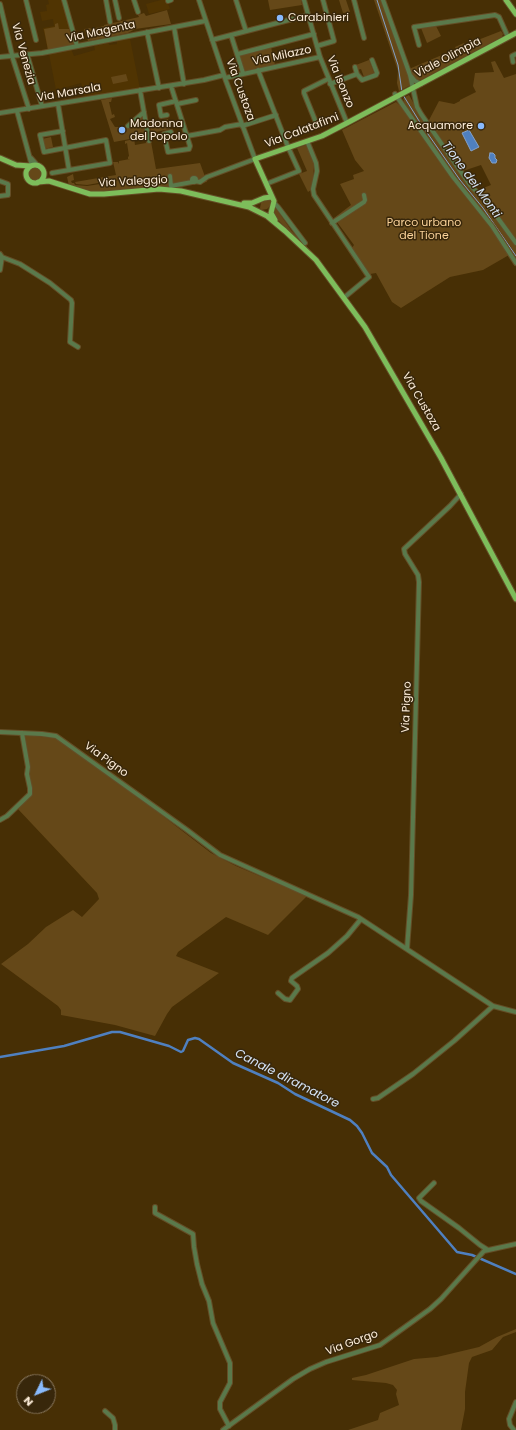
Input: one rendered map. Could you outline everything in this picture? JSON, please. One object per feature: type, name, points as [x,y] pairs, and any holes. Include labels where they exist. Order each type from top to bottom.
[{"type":"main road","points":[[506,0],[516,14]]},
{"type":"main road","name":"Viale Olimpia","points":[[396,96],[508,37],[516,35]]},
{"type":"main road","name":"Via Calatafimi","points":[[255,159],[307,141],[347,123],[396,96]]},
{"type":"main road","points":[[0,158],[18,165],[40,167],[43,176],[38,182],[33,182],[18,165]]},
{"type":"main road","name":"Via Custoza","points":[[255,159],[271,197],[273,205],[272,216],[285,231]]},
{"type":"main road","points":[[27,176],[28,170],[31,166]]},
{"type":"main road","name":"Via Valeggio","points":[[40,167],[48,177],[58,183]]},
{"type":"main road","name":"Via Valeggio","points":[[38,182],[46,180],[90,194],[162,189],[181,191],[233,202]]},
{"type":"main road","points":[[266,185],[267,191],[258,207],[260,212],[266,211],[273,205]]},
{"type":"main road","points":[[233,202],[247,204],[263,198],[271,197]]},
{"type":"main road","name":"Via Custoza","points":[[233,202],[260,212],[285,231],[316,260],[356,314],[391,371],[461,494],[516,598]]},
{"type":"street","points":[[26,0],[36,40]]},
{"type":"street","points":[[64,0],[77,46]]},
{"type":"street","points":[[106,0],[110,22]]},
{"type":"street","points":[[115,0],[119,18]]},
{"type":"street","points":[[134,0],[138,12]]},
{"type":"street","name":"Via Custoza","points":[[199,0],[205,21],[255,159]]},
{"type":"street","points":[[237,0],[246,31]]},
{"type":"street","name":"Via Isonzo","points":[[304,0],[320,57],[347,123]]},
{"type":"street","name":"Via Isonzo","points":[[317,46],[334,41],[323,0]]},
{"type":"street","points":[[354,0],[364,38]]},
{"type":"street","points":[[383,0],[410,75],[420,114],[470,185],[484,199],[516,242]]},
{"type":"street","name":"Via Venezia","points":[[0,4],[12,56],[29,109]]},
{"type":"street","points":[[212,40],[308,15]]},
{"type":"street","points":[[419,45],[414,27],[495,15],[500,18],[508,37]]},
{"type":"street","name":"Via Magenta","points":[[0,57],[42,53],[205,21]]},
{"type":"street","points":[[174,27],[184,84]]},
{"type":"street","points":[[146,32],[158,88]]},
{"type":"street","points":[[238,54],[314,34]]},
{"type":"street","points":[[231,35],[244,73]]},
{"type":"street","points":[[27,54],[42,106]]},
{"type":"street","points":[[513,62],[512,56],[516,54]]},
{"type":"street","name":"Via Milazzo","points":[[225,76],[320,57]]},
{"type":"street","points":[[354,67],[361,79],[364,80],[377,75],[372,60]]},
{"type":"street","points":[[258,70],[299,171],[266,185]]},
{"type":"street","points":[[317,125],[304,91],[357,74]]},
{"type":"street","points":[[410,75],[415,81],[421,84]]},
{"type":"street","name":"Via Marsala","points":[[0,111],[17,111],[225,76]]},
{"type":"street","points":[[171,132],[164,134],[168,152],[189,149],[190,146],[172,86]]},
{"type":"street","points":[[140,90],[148,141]]},
{"type":"street","points":[[396,96],[453,178],[492,226],[516,263]]},
{"type":"street","points":[[167,115],[161,116],[158,106],[160,104],[196,100]]},
{"type":"street","points":[[58,104],[69,170]]},
{"type":"street","points":[[17,111],[30,156],[31,166]]},
{"type":"street","points":[[128,126],[144,112]]},
{"type":"street","points":[[187,136],[220,130],[225,127],[242,125],[276,115]]},
{"type":"street","points":[[52,173],[110,163],[106,140],[44,152],[40,135],[62,131]]},
{"type":"street","points":[[307,141],[316,163],[317,170],[313,189],[314,195],[369,276],[346,296]]},
{"type":"street","points":[[18,165],[27,163],[30,156]]},
{"type":"street","points":[[30,156],[40,167]]},
{"type":"street","points":[[170,176],[171,186],[198,182],[203,181],[207,177],[255,159]]},
{"type":"street","points":[[0,181],[8,184],[8,195],[0,196]]},
{"type":"street","points":[[332,223],[364,202],[364,194]]},
{"type":"street","name":"Via Custoza","points":[[273,205],[278,207],[305,243]]},
{"type":"street","points":[[0,270],[1,256],[20,264],[50,283],[71,300],[70,342],[78,347]]},
{"type":"street","name":"Via Pigno","points":[[407,949],[411,895],[419,582],[418,575],[405,554],[404,549],[461,494]]},
{"type":"street","name":"Via Pigno","points":[[0,732],[56,736],[163,812],[220,855],[336,906],[361,919],[493,1006],[516,1012]]},
{"type":"street","points":[[0,820],[7,816],[30,794],[28,767],[22,733]]},
{"type":"street","points":[[278,993],[285,999],[290,1000],[298,989],[297,986],[291,981],[292,978],[328,953],[347,936],[361,919]]},
{"type":"street","points":[[373,1099],[378,1098],[413,1074],[493,1006]]},
{"type":"street","points":[[434,1183],[419,1198],[421,1201],[459,1228],[480,1246],[488,1250],[516,1244]]},
{"type":"street","points":[[155,1207],[155,1213],[194,1234],[194,1247],[202,1284],[210,1301],[213,1323],[230,1363],[230,1382],[220,1402],[220,1409],[229,1426]]},
{"type":"street","name":"Via Gorgo","points":[[223,1430],[293,1379],[310,1369],[326,1362],[380,1345],[430,1309],[441,1299],[480,1254],[488,1250]]},
{"type":"street","points":[[514,1430],[510,1425],[509,1419],[516,1402]]},
{"type":"street","points":[[105,1411],[113,1418],[116,1430]]},
{"type":"shaded area","points":[[48,0],[62,0],[75,45],[48,51],[43,28],[54,26],[53,19],[42,21],[40,12],[47,11],[46,5],[49,4]]},
{"type":"shaded area","points":[[167,0],[170,9],[149,14],[146,4]]},
{"type":"shaded area","points":[[130,39],[140,89],[85,97],[81,83],[56,90],[49,54],[71,49],[74,56],[95,50],[94,46],[109,43],[109,45],[117,44],[117,41]]},
{"type":"green space","points":[[268,0],[301,0],[302,5],[270,10]]},
{"type":"green space","points":[[339,0],[346,0],[350,12],[343,13]]},
{"type":"green space","points":[[374,0],[381,0],[411,82],[409,86],[399,91],[397,83],[398,71]]},
{"type":"green space","points":[[167,10],[171,24],[135,29],[128,33],[88,41],[84,29],[91,29],[139,17],[138,15],[144,13],[146,16]]},
{"type":"green space","points":[[58,23],[59,29],[69,29],[74,45],[48,50],[44,29],[55,27],[55,24]]},
{"type":"green space","points":[[436,26],[441,36],[427,43],[421,28]]},
{"type":"green space","points":[[501,31],[503,34],[502,37],[421,80],[415,79],[409,69],[456,49],[455,47],[464,43],[465,45]]},
{"type":"green space","points":[[271,47],[275,65],[245,71],[240,56]]},
{"type":"green space","points":[[369,60],[374,73],[364,77],[361,69],[357,70],[356,65]]},
{"type":"green space","points":[[495,61],[504,78],[516,74],[516,240],[478,190],[491,185],[481,165],[463,171],[428,122],[439,101],[454,104],[476,92],[473,86],[475,73],[494,72],[491,62]]},
{"type":"green space","points":[[126,74],[128,81],[113,84],[111,77]]},
{"type":"green space","points":[[409,95],[419,113],[516,245],[516,261],[405,105],[403,98]]},
{"type":"green space","points":[[112,98],[111,102],[109,102],[112,115],[114,114],[115,117],[110,119],[115,127],[130,127],[142,115],[146,136],[114,142],[101,100]]},
{"type":"green space","name":"Parco urbano del Tione","points":[[396,102],[402,107],[509,255],[483,270],[450,277],[401,308],[392,302],[376,273],[370,274],[352,248],[354,245],[334,218],[351,205],[340,184],[354,179],[353,175],[364,171],[355,160],[342,130]]},
{"type":"green space","points":[[168,119],[170,129],[151,133],[149,123]]},
{"type":"green space","points":[[150,136],[156,169],[200,163],[207,182],[170,188],[154,186],[105,192],[89,191],[69,186],[67,177],[73,174],[74,180],[71,181],[75,185],[87,186],[113,182],[121,179],[87,185],[76,184],[75,182],[116,175],[113,162],[118,162],[119,164],[119,161],[130,159],[128,159],[127,143],[125,144],[125,141],[134,139],[135,145],[146,143],[145,137]]},
{"type":"green space","points":[[51,137],[53,147],[44,149],[42,139]]},
{"type":"green space","points":[[306,145],[314,164],[313,182],[311,190],[308,192],[299,174],[307,171],[297,148]]},
{"type":"green space","points":[[35,167],[40,169],[42,174],[40,179],[35,181],[30,179],[28,174],[30,169]]},
{"type":"green space","points":[[270,199],[272,202],[270,206],[267,209],[261,210],[261,203]]},
{"type":"green space","points":[[275,207],[291,230],[314,254],[274,216],[273,209]]},
{"type":"green space","points":[[26,735],[55,738],[159,813],[211,853],[236,866],[307,896],[268,935],[226,917],[178,952],[176,956],[219,973],[172,1007],[155,1036],[115,1025],[61,1015],[61,1010],[58,1006],[1,964],[28,944],[46,927],[73,910],[82,917],[99,899],[97,893],[17,808],[31,794],[29,777],[30,767],[24,738]]},
{"type":"green space","points":[[516,1329],[516,1332],[503,1337],[492,1350],[472,1357],[469,1363],[465,1392],[465,1409],[461,1430],[348,1430],[378,1420],[380,1413],[399,1405],[396,1394],[397,1390],[393,1385],[352,1380],[352,1378],[366,1375],[414,1359],[437,1357],[479,1347]]},
{"type":"water","points":[[469,130],[479,147],[471,151],[462,133]]},
{"type":"water","points":[[490,153],[495,155],[497,160],[496,163],[492,163],[489,158]]},
{"type":"waterway","name":"Tione dei Monti","points":[[377,0],[398,65],[402,92]]},
{"type":"waterway","name":"Tione dei Monti","points":[[403,95],[421,124],[460,180],[483,208],[516,256]]},
{"type":"waterway","name":"Canale diramatore","points":[[0,1057],[64,1046],[112,1032],[120,1032],[169,1046],[181,1052],[183,1051],[188,1040],[195,1038],[199,1039],[233,1063],[278,1083],[295,1094],[350,1120],[362,1133],[372,1153],[387,1167],[391,1175],[457,1252],[472,1255],[516,1274]]},
{"type":"place","name":"Carabinieri","points":[[280,18]]},
{"type":"place","name":"Acquamore","points":[[481,126]]},
{"type":"place","name":"Madonna del Popolo","points":[[122,130]]}]
